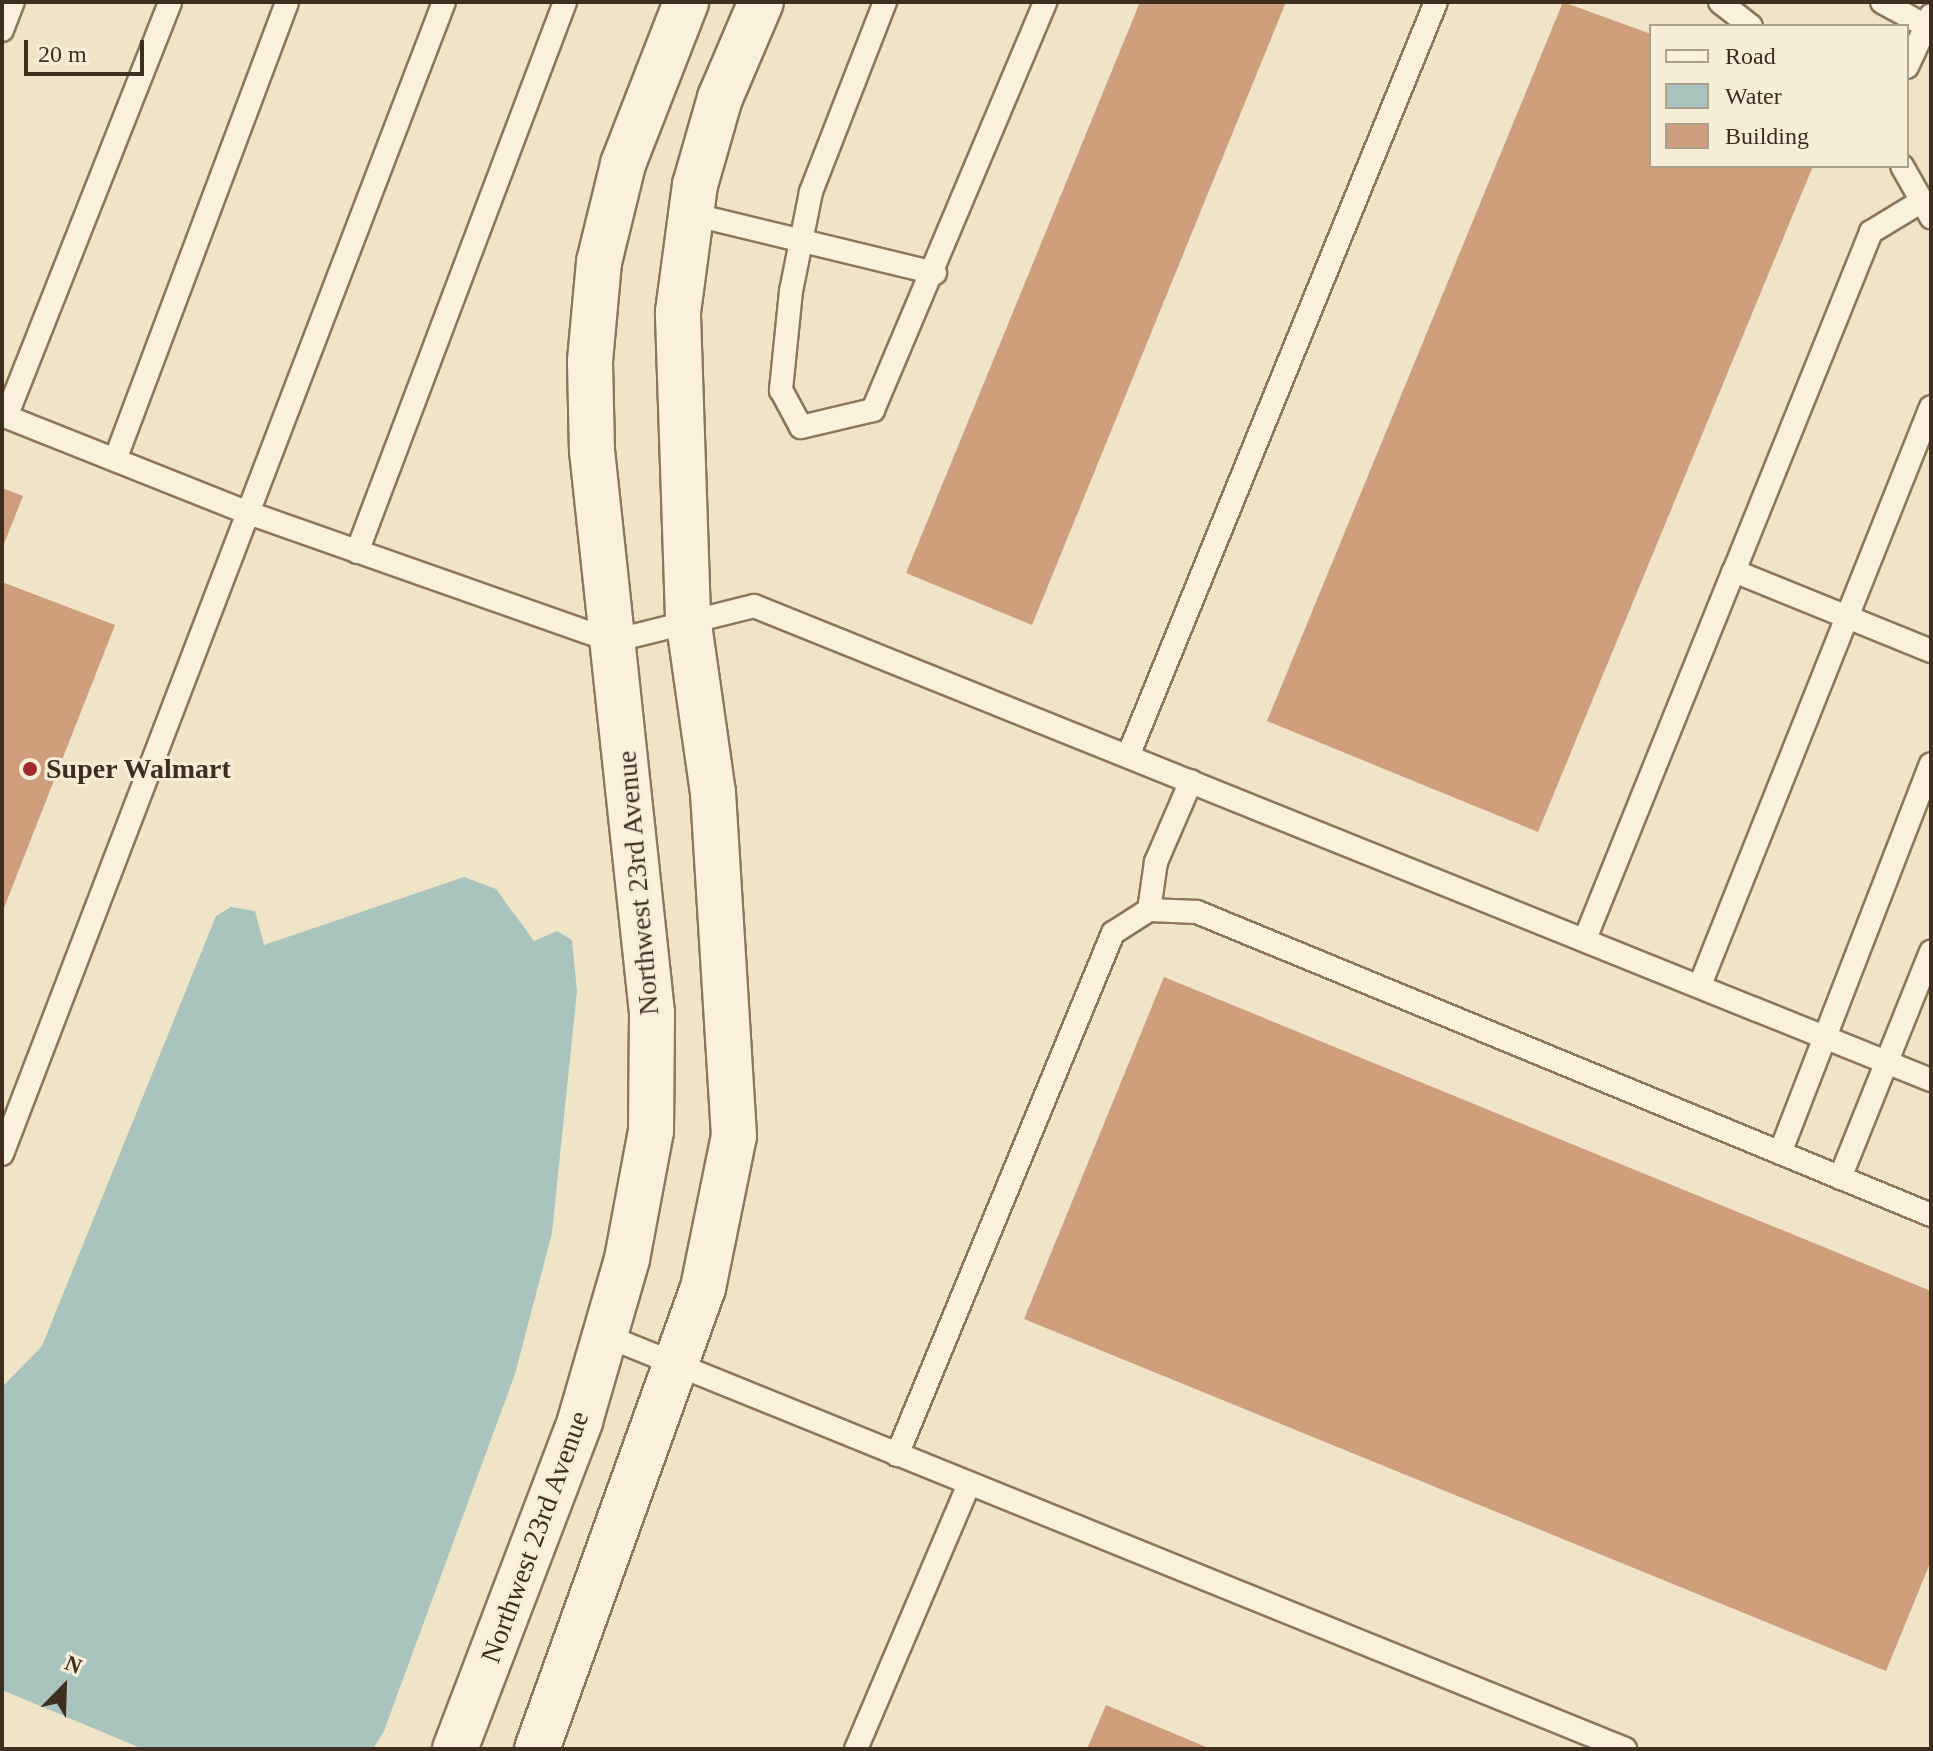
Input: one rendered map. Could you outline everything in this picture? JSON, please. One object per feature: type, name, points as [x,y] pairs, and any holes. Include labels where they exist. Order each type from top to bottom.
[{"type":"street","name":"Northwest 23rd Avenue","points":[[455,1749],[580,1421],[627,1259],[651,1117],[652,1013],[592,451],[599,262],[623,164],[686,2]]},
{"type":"street","points":[[537,1749],[703,1288],[734,1136],[713,793],[688,617],[678,312],[691,214],[720,98],[761,2]]},
{"type":"lane","points":[[2,30],[13,2]]},
{"type":"lane","points":[[170,2],[4,416],[246,512],[613,641],[688,617],[754,606],[1931,1080]]},
{"type":"lane","points":[[115,460],[287,2]]},
{"type":"lane","points":[[2,1154],[444,2]]},
{"type":"lane","points":[[357,552],[565,2]]},
{"type":"lane","points":[[885,2],[811,192],[781,390],[801,427],[873,410],[935,273],[1045,2]]},
{"type":"lane","points":[[1128,756],[1436,2]]},
{"type":"lane","points":[[1720,2],[1748,24]]},
{"type":"lane","points":[[1882,2],[1929,20],[1909,63]]},
{"type":"lane","points":[[1585,939],[1871,232],[1926,209],[1903,168]]},
{"type":"lane","points":[[691,214],[935,273]]},
{"type":"lane","points":[[1700,985],[1842,615],[1931,407]]},
{"type":"lane","points":[[1734,571],[1931,651]]},
{"type":"lane","points":[[1780,1153],[1931,764]]},
{"type":"lane","points":[[1149,910],[1156,862],[1191,781]]},
{"type":"lane","points":[[897,1455],[1113,933],[1149,910],[1197,912],[1931,1215]]},
{"type":"lane","points":[[1840,1178],[1931,952]]},
{"type":"lane","points":[[604,1335],[968,1486],[1625,1749]]},
{"type":"lane","points":[[856,1749],[968,1486]]},
{"type":"water","points":[[464,877],[496,889],[534,941],[557,931],[572,940],[577,991],[552,1233],[515,1374],[384,1731],[373,1749],[143,1749],[2,1690],[2,1387],[42,1346],[216,916],[231,907],[255,911],[264,945]]},
{"type":"building","points":[[1140,2],[1286,2],[1032,625],[906,573]]},
{"type":"building","points":[[1563,2],[1649,33],[1649,168],[1812,168],[1538,832],[1267,721]]},
{"type":"building","points":[[2,488],[23,496],[2,549]]},
{"type":"building","name":"Super Walmart","points":[[2,582],[115,625],[2,913]]},
{"type":"building","points":[[1164,977],[1931,1291],[1931,1561],[1886,1671],[1024,1319]]},
{"type":"building","points":[[1106,1705],[1211,1749],[1087,1749]]},
{"type":"place","name":"Super Walmart","points":[[30,769]]}]
